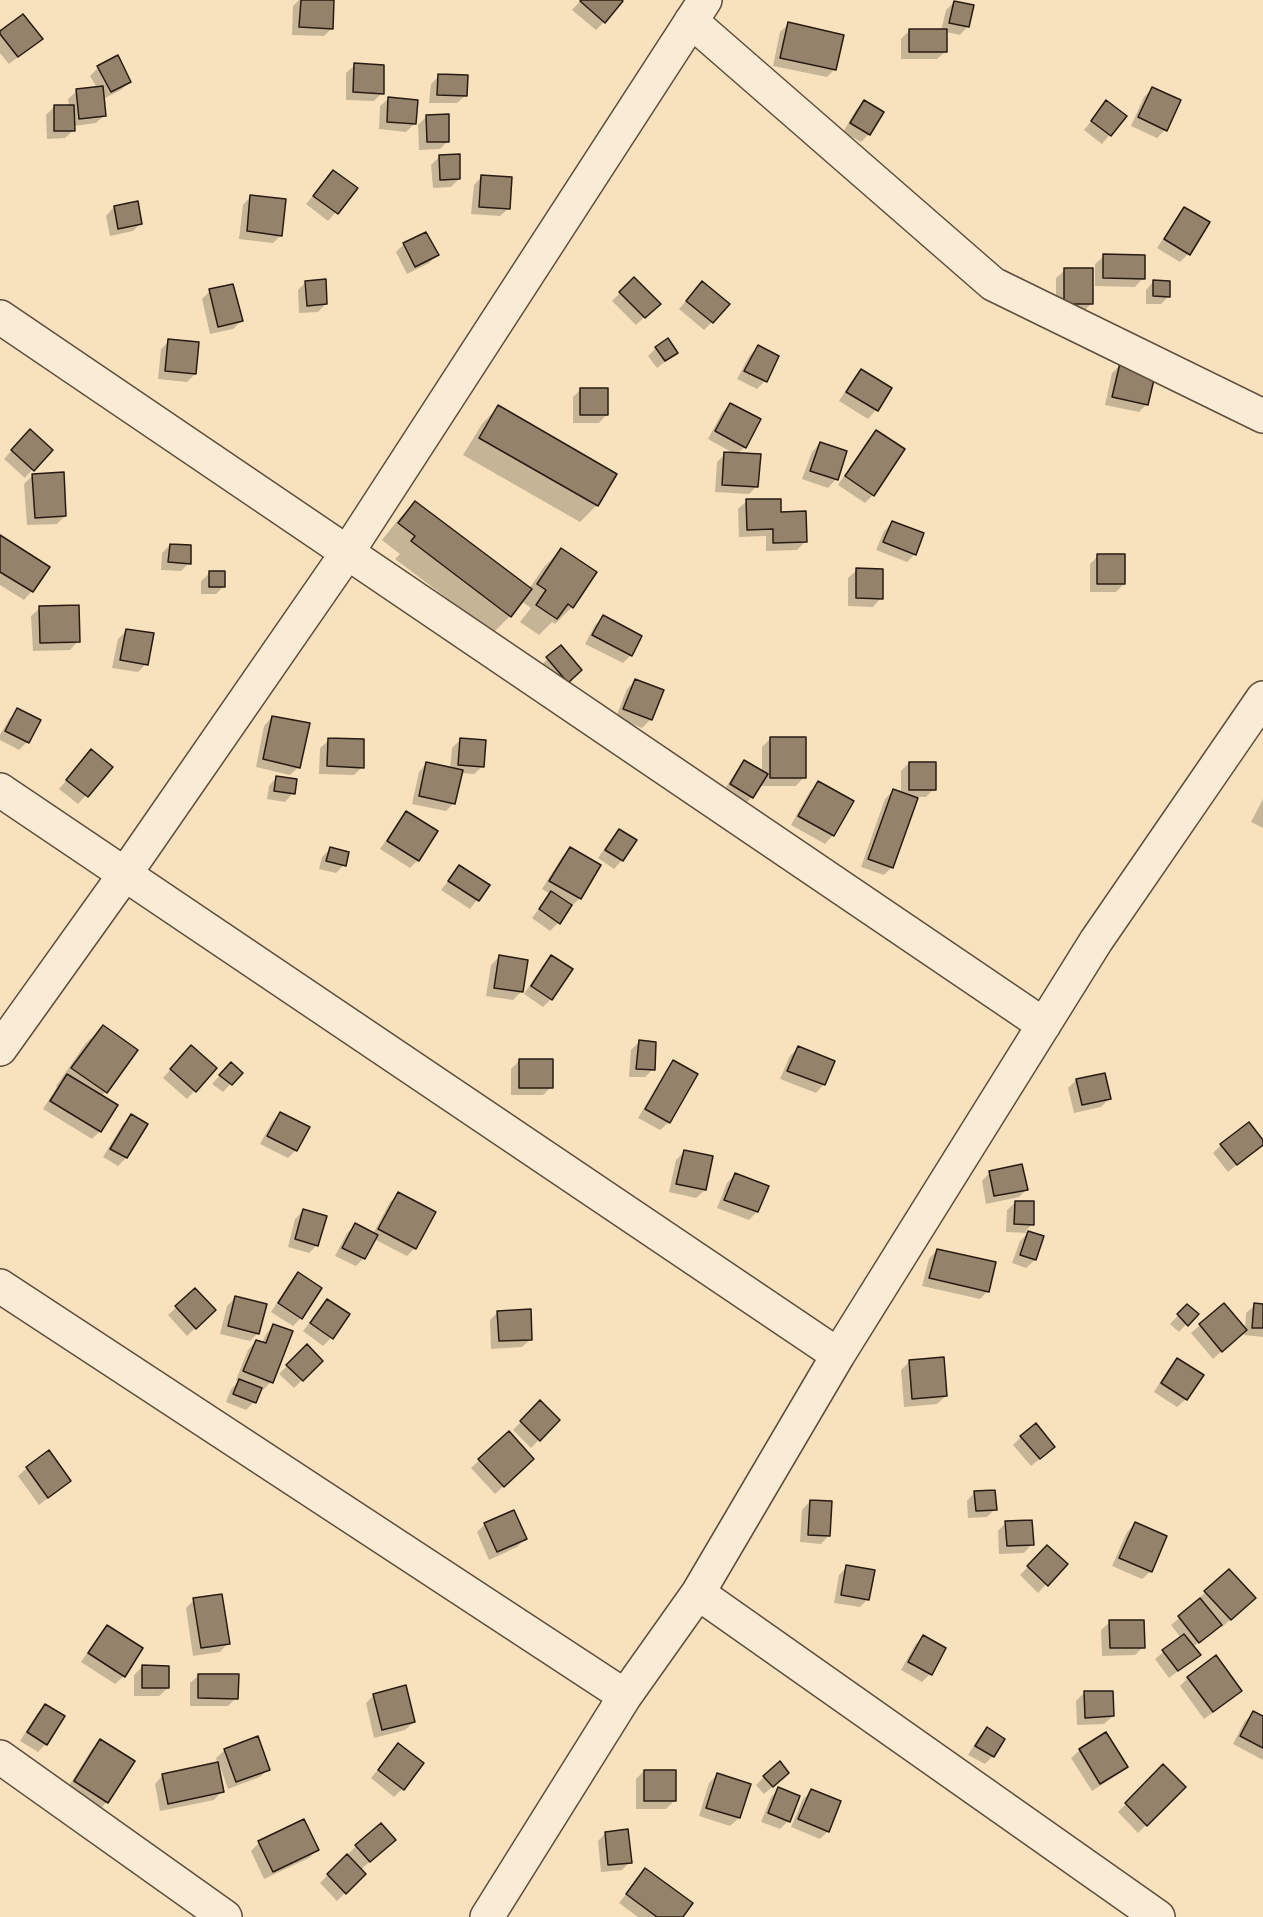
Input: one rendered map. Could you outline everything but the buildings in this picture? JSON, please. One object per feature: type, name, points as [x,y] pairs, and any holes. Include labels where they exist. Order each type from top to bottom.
[{"type":"street","points":[[0,1049],[125,874],[347,553],[698,11],[993,284],[1263,416]]},
{"type":"street","points":[[0,317],[1044,1026]]},
{"type":"street","points":[[487,1917],[625,1696],[698,1593],[838,1355],[1096,941],[1263,698]]},
{"type":"street","points":[[0,790],[838,1355]]},
{"type":"street","points":[[0,1286],[625,1696]]},
{"type":"street","points":[[698,1593],[1158,1917]]},
{"type":"street","points":[[0,1757],[225,1917]]}]
